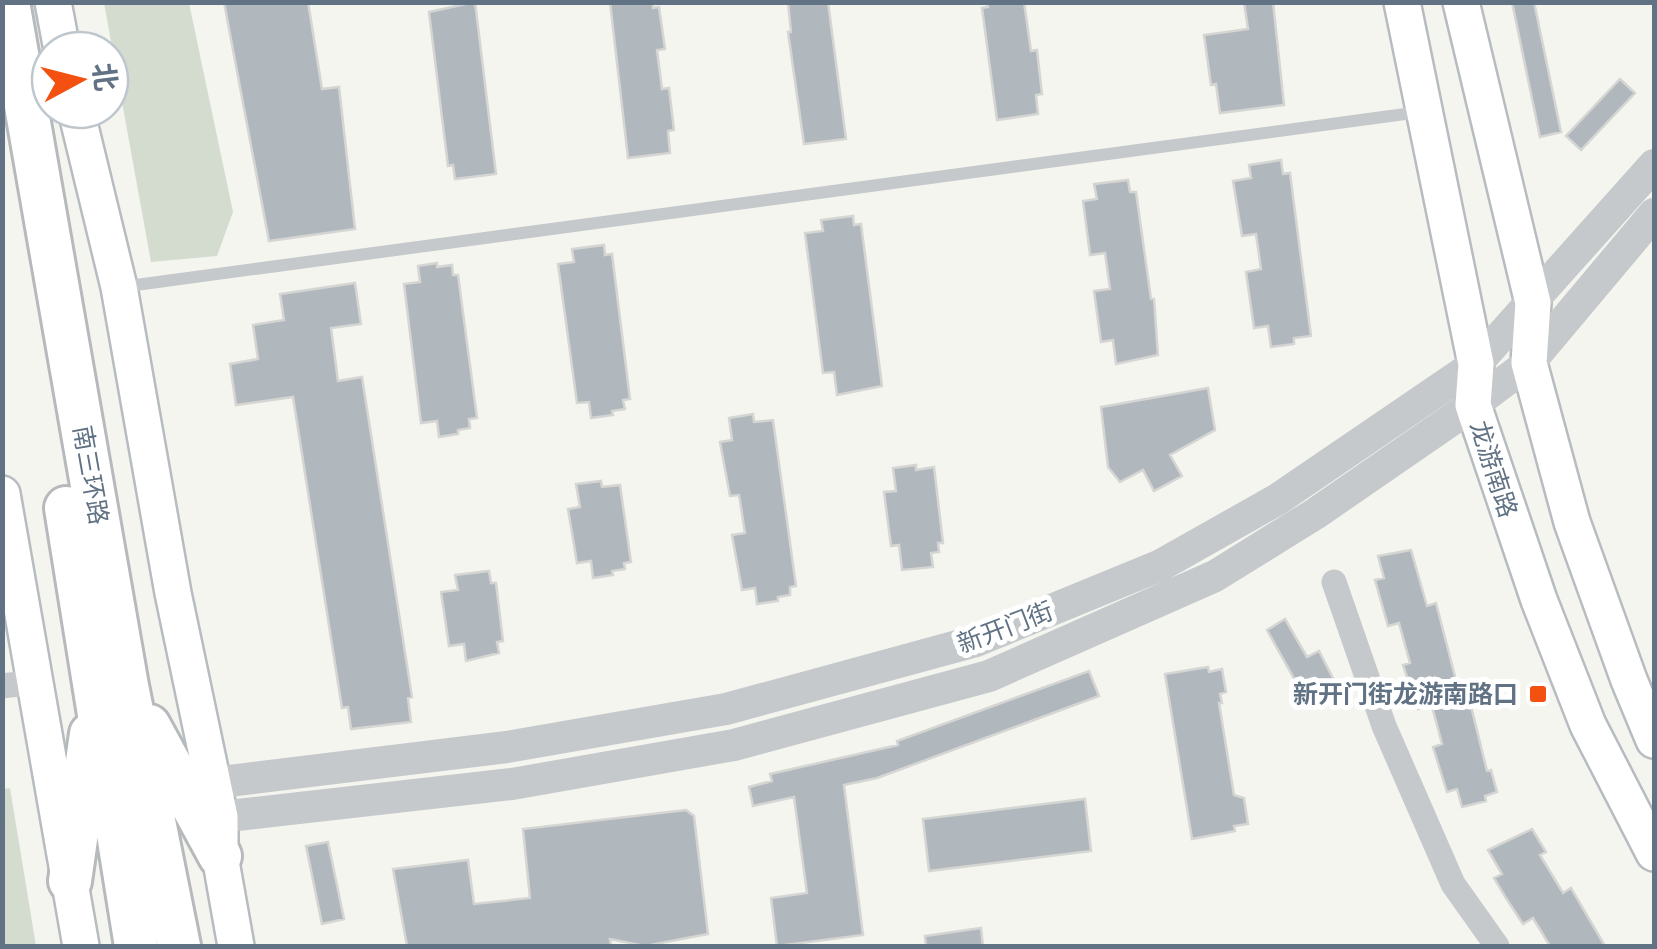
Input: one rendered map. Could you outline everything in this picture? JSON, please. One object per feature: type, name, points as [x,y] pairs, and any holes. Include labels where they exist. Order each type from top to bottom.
[{"type":"highway","name":"南三环路","points":[[8,2],[112,687],[136,946]]},
{"type":"highway","name":"南三环路","points":[[2,134],[112,687],[180,946]]},
{"type":"highway","points":[[112,687],[218,819]]},
{"type":"highway","points":[[70,880],[112,687]]},
{"type":"main road","points":[[52,2],[58,30]]},
{"type":"main road","name":"龙游南路","points":[[1402,2],[1476,364],[1474,405],[1497,481],[1571,684],[1608,766],[1654,852]]},
{"type":"main road","points":[[1461,2],[1532,302],[1529,363],[1572,522],[1654,740]]},
{"type":"main road","points":[[81,130],[119,287],[218,819],[236,946]]},
{"type":"main road","points":[[2,494],[19,684],[70,880],[81,946]]},
{"type":"street","name":"新开门街","points":[[218,819],[507,748],[726,709],[976,641],[1161,565],[1278,498],[1476,364],[1654,165]]},
{"type":"street","name":"新开门街","points":[[218,819],[512,784],[734,745],[989,676],[1215,576],[1315,514],[1474,405],[1529,363],[1654,214]]},
{"type":"street","points":[[1334,582],[1384,726],[1453,884],[1497,946]]},
{"type":"lane","points":[[119,287],[1425,111]]},
{"type":"shaded area","points":[[104,3],[189,3],[233,212],[217,256],[151,262],[127,130],[130,30],[109,30]]},
{"type":"shaded area","points":[[10,788],[36,946],[3,946],[2,789]]},
{"type":"building","points":[[224,2],[308,2],[322,89],[339,87],[355,229],[269,241]]},
{"type":"building","points":[[475,2],[496,174],[455,179],[453,165],[448,166],[429,12]]},
{"type":"building","points":[[610,2],[653,2],[653,8],[659,7],[665,49],[657,50],[662,89],[669,88],[674,130],[668,131],[670,153],[628,158]]},
{"type":"building","points":[[788,2],[828,2],[846,139],[804,144],[788,32]]},
{"type":"building","points":[[987,2],[1024,2],[1031,51],[1037,50],[1042,94],[1036,95],[1038,114],[997,120],[982,8],[988,7]]},
{"type":"building","points":[[1244,2],[1273,2],[1284,105],[1220,113],[1216,84],[1211,85],[1204,35],[1248,29]]},
{"type":"building","points":[[1512,2],[1534,2],[1561,132],[1540,137]]},
{"type":"building","points":[[1620,79],[1635,93],[1581,150],[1566,136]]},
{"type":"building","points":[[1281,160],[1283,174],[1290,173],[1311,336],[1294,338],[1294,344],[1271,347],[1268,326],[1254,328],[1246,272],[1261,269],[1256,234],[1242,236],[1233,181],[1251,178],[1249,165]]},
{"type":"building","points":[[1128,180],[1130,192],[1136,192],[1154,299],[1158,355],[1116,364],[1113,340],[1101,342],[1094,291],[1110,289],[1105,253],[1090,255],[1083,201],[1097,199],[1094,184]]},
{"type":"building","points":[[853,216],[854,225],[861,224],[882,386],[837,395],[834,372],[823,373],[805,233],[823,231],[821,220]]},
{"type":"building","points":[[604,245],[605,255],[612,254],[630,399],[623,400],[625,409],[612,411],[613,415],[591,418],[589,402],[577,403],[558,264],[574,262],[572,249]]},
{"type":"building","points":[[437,263],[437,267],[452,265],[453,275],[458,275],[477,418],[469,419],[470,428],[458,430],[458,434],[439,437],[437,421],[421,423],[404,284],[420,282],[418,266]]},
{"type":"building","points":[[355,283],[361,324],[331,328],[338,381],[362,377],[412,697],[408,698],[411,722],[351,729],[348,707],[342,708],[293,397],[236,405],[230,364],[258,359],[253,325],[284,320],[280,294]]},
{"type":"building","points":[[1208,388],[1215,430],[1170,455],[1182,476],[1154,491],[1143,470],[1120,482],[1108,467],[1101,407]]},
{"type":"building","points":[[753,414],[754,422],[773,420],[796,586],[790,587],[790,595],[778,597],[778,601],[757,604],[755,588],[742,590],[732,535],[745,533],[739,495],[730,496],[720,442],[732,440],[729,418]]},
{"type":"building","points":[[916,465],[916,470],[934,467],[943,543],[938,543],[939,552],[931,553],[933,567],[902,570],[899,545],[891,546],[884,492],[896,491],[893,468]]},
{"type":"building","points":[[601,481],[602,487],[620,485],[631,562],[624,563],[625,569],[612,571],[613,575],[593,578],[591,561],[577,563],[568,509],[580,507],[576,484]]},
{"type":"building","points":[[1411,550],[1427,606],[1436,603],[1458,688],[1466,686],[1487,771],[1491,770],[1497,792],[1485,796],[1486,801],[1462,807],[1457,789],[1447,792],[1433,747],[1442,744],[1432,706],[1418,709],[1403,665],[1410,663],[1399,623],[1388,626],[1375,580],[1384,578],[1378,556]]},
{"type":"building","points":[[489,571],[491,583],[496,583],[503,641],[497,642],[499,653],[466,661],[464,644],[449,646],[441,592],[458,590],[455,575]]},
{"type":"building","points":[[1285,619],[1307,657],[1319,651],[1339,690],[1298,693],[1297,684],[1267,630]]},
{"type":"building","points":[[1208,667],[1209,672],[1222,669],[1226,692],[1220,694],[1219,703],[1234,795],[1244,798],[1248,824],[1234,826],[1235,831],[1192,839],[1165,674]]},
{"type":"building","points":[[1089,671],[1099,696],[877,778],[844,785],[863,935],[777,946],[771,898],[807,893],[794,797],[753,806],[749,787],[772,781],[770,774],[898,745],[897,741]]},
{"type":"building","points":[[1085,799],[1091,851],[929,871],[923,819]]},
{"type":"building","points":[[686,810],[694,816],[708,934],[645,946],[610,939],[611,946],[407,946],[393,869],[468,860],[474,904],[530,898],[523,829]]},
{"type":"building","points":[[1532,829],[1546,852],[1540,855],[1563,893],[1571,888],[1605,946],[1550,946],[1533,918],[1523,924],[1506,898],[1494,878],[1502,874],[1488,850]]},
{"type":"building","points":[[328,842],[344,919],[322,924],[306,846]]},
{"type":"building","points":[[981,928],[983,946],[926,946],[925,936]]},
{"type":"place","name":"新开门街龙游南路口","points":[[1538,694]]}]
